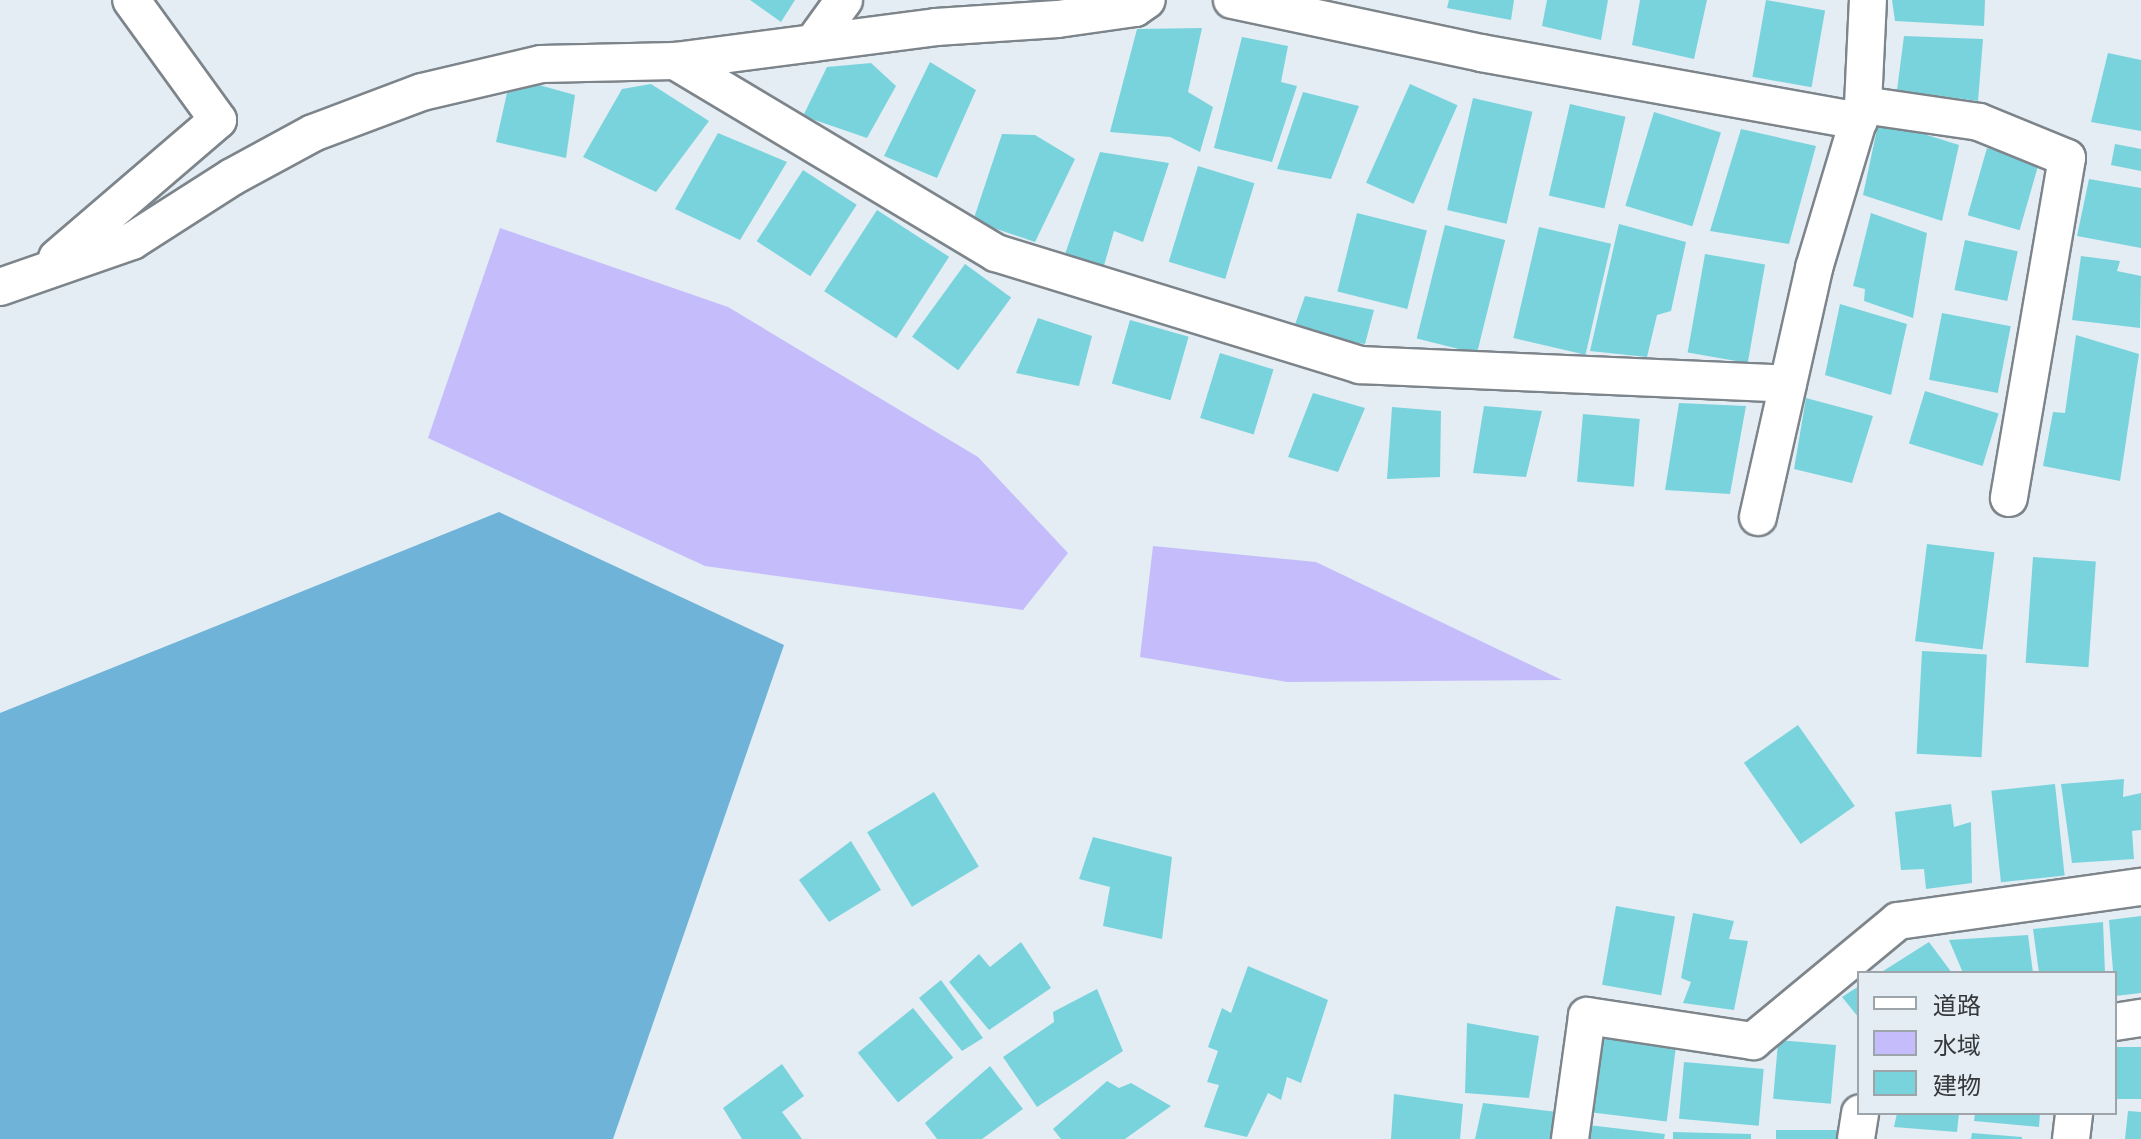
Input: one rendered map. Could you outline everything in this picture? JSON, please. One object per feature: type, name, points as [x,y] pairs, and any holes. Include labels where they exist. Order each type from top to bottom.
[{"type":"street","points":[[41,272],[218,120],[131,0]]},
{"type":"street","points":[[813,43],[844,0]]},
{"type":"street","points":[[0,287],[132,241],[232,177],[313,133],[422,92],[541,64],[675,61],[936,27],[1058,19],[1135,8],[1147,0]]},
{"type":"street","points":[[1232,0],[1481,53],[1861,113],[1979,122],[2067,158],[2009,498]]},
{"type":"street","points":[[1758,517],[1814,268],[1861,113],[1868,0]]},
{"type":"street","points":[[675,61],[996,253],[1360,365],[1788,384]]},
{"type":"street","points":[[1570,1139],[1587,1016],[1753,1041],[1898,921],[2141,887]]},
{"type":"street","points":[[2117,1022],[2141,1018]]},
{"type":"street","points":[[1856,1139],[1860,1115]]},
{"type":"street","points":[[2071,1139],[2074,1115]]},
{"type":"shaded area","points":[[499,512],[784,645],[613,1139],[0,1139],[0,713]]},
{"type":"water","points":[[500,228],[728,307],[978,457],[1068,553],[1023,610],[705,566],[428,438]]},
{"type":"water","points":[[1153,546],[1316,562],[1562,680],[1287,682],[1140,657]]},
{"type":"building","points":[[750,0],[795,0],[781,22]]},
{"type":"building","points":[[1449,0],[1514,0],[1511,20],[1447,8]]},
{"type":"building","points":[[1547,0],[1608,0],[1601,40],[1542,26]]},
{"type":"building","points":[[1640,0],[1707,0],[1694,59],[1632,45]]},
{"type":"building","points":[[1766,0],[1825,10],[1812,87],[1752,77]]},
{"type":"building","points":[[1892,0],[1985,0],[1984,26],[1895,21]]},
{"type":"building","points":[[1202,28],[1188,92],[1213,107],[1200,152],[1170,137],[1110,132],[1137,29]]},
{"type":"building","points":[[1904,36],[1983,39],[1978,101],[1897,90]]},
{"type":"building","points":[[1242,37],[1288,46],[1281,82],[1297,86],[1272,162],[1214,148]]},
{"type":"building","points":[[2108,53],[2141,60],[2141,131],[2091,122]]},
{"type":"building","points":[[930,62],[976,90],[937,178],[884,156]]},
{"type":"building","points":[[871,63],[896,86],[867,138],[803,116],[827,67]]},
{"type":"building","points":[[651,84],[709,121],[656,192],[583,157],[622,89]]},
{"type":"building","points":[[1410,84],[1458,105],[1414,204],[1366,183]]},
{"type":"building","points":[[539,85],[575,95],[566,158],[496,142],[507,93]]},
{"type":"building","points":[[1303,92],[1359,106],[1331,179],[1277,169]]},
{"type":"building","points":[[1473,98],[1532,112],[1507,224],[1447,210]]},
{"type":"building","points":[[1570,104],[1626,117],[1604,208],[1549,196]]},
{"type":"building","points":[[1654,112],[1721,132],[1692,226],[1625,206]]},
{"type":"building","points":[[1879,120],[1959,145],[1942,221],[1863,195]]},
{"type":"building","points":[[1741,129],[1816,146],[1789,244],[1710,231]]},
{"type":"building","points":[[718,133],[787,162],[740,240],[675,209]]},
{"type":"building","points":[[1002,134],[1035,135],[1075,159],[1035,242],[973,221]]},
{"type":"building","points":[[2115,144],[2141,149],[2141,171],[2111,165]]},
{"type":"building","points":[[1987,148],[2039,163],[2020,230],[1968,215]]},
{"type":"building","points":[[1100,152],[1169,163],[1143,242],[1114,231],[1103,269],[1063,260]]},
{"type":"building","points":[[1198,166],[1254,183],[1225,279],[1169,262]]},
{"type":"building","points":[[803,170],[857,205],[810,276],[757,241]]},
{"type":"building","points":[[2089,179],[2141,188],[2141,248],[2077,236]]},
{"type":"building","points":[[877,210],[949,257],[896,338],[824,291]]},
{"type":"building","points":[[1357,213],[1427,230],[1407,309],[1337,292]]},
{"type":"building","points":[[1871,213],[1927,233],[1913,318],[1864,301],[1865,289],[1853,286]]},
{"type":"building","points":[[1619,224],[1686,242],[1671,311],[1657,315],[1647,357],[1590,351]]},
{"type":"building","points":[[1445,225],[1505,240],[1477,354],[1417,339]]},
{"type":"building","points":[[1539,227],[1611,244],[1585,355],[1513,338]]},
{"type":"building","points":[[1965,240],[2018,251],[2007,301],[1954,290]]},
{"type":"building","points":[[1705,254],[1765,265],[1748,363],[1688,352]]},
{"type":"building","points":[[2081,256],[2120,261],[2117,271],[2141,276],[2140,328],[2072,320]]},
{"type":"building","points":[[965,264],[1011,298],[958,370],[912,337]]},
{"type":"building","points":[[1305,296],[1374,310],[1365,344],[1292,333]]},
{"type":"building","points":[[1840,304],[1907,324],[1891,395],[1825,375]]},
{"type":"building","points":[[1942,313],[2011,326],[1998,393],[1929,380]]},
{"type":"building","points":[[1038,318],[1092,336],[1079,386],[1016,373]]},
{"type":"building","points":[[1130,320],[1189,337],[1170,400],[1112,383]]},
{"type":"building","points":[[2076,335],[2139,354],[2120,481],[2043,466],[2053,412],[2065,413]]},
{"type":"building","points":[[1220,353],[1274,369],[1254,434],[1200,418]]},
{"type":"building","points":[[1925,391],[1999,414],[1983,466],[1909,444]]},
{"type":"building","points":[[1313,393],[1365,408],[1338,472],[1288,457]]},
{"type":"building","points":[[1806,398],[1873,416],[1852,483],[1794,469]]},
{"type":"building","points":[[1679,403],[1746,406],[1730,494],[1665,490]]},
{"type":"building","points":[[1484,406],[1542,411],[1526,477],[1473,473]]},
{"type":"building","points":[[1392,407],[1441,411],[1440,477],[1387,479]]},
{"type":"building","points":[[1583,414],[1640,419],[1634,487],[1577,482]]},
{"type":"building","points":[[1927,544],[1994,552],[1983,650],[1915,641]]},
{"type":"building","points":[[2033,557],[2096,561],[2088,667],[2026,663]]},
{"type":"building","points":[[1922,651],[1987,654],[1982,757],[1917,754]]},
{"type":"building","points":[[1798,725],[1855,806],[1801,844],[1744,763]]},
{"type":"building","points":[[2124,779],[2123,797],[2141,793],[2141,830],[2132,831],[2134,859],[2072,863],[2061,784]]},
{"type":"building","points":[[2055,784],[2065,875],[2001,882],[1991,791]]},
{"type":"building","points":[[934,792],[979,867],[912,907],[867,832]]},
{"type":"building","points":[[1951,804],[1954,827],[1971,822],[1972,883],[1926,889],[1924,869],[1901,870],[1895,812]]},
{"type":"building","points":[[1093,837],[1172,857],[1162,939],[1103,926],[1110,887],[1079,879]]},
{"type":"building","points":[[851,841],[881,890],[829,922],[799,880]]},
{"type":"building","points":[[1616,906],[1675,916],[1661,995],[1602,985]]},
{"type":"building","points":[[1693,913],[1734,921],[1729,939],[1748,941],[1734,1010],[1683,1003],[1691,982],[1681,978]]},
{"type":"building","points":[[2141,916],[2141,993],[2117,996],[2117,971],[2113,971],[2109,920]]},
{"type":"building","points":[[2103,922],[2105,971],[2039,971],[2033,929]]},
{"type":"building","points":[[2028,935],[2033,971],[1962,971],[1949,940]]},
{"type":"building","points":[[1021,942],[1051,988],[989,1030],[949,982],[979,954],[990,967]]},
{"type":"building","points":[[1929,942],[1951,971],[1883,971]]},
{"type":"building","points":[[1248,966],[1328,1000],[1301,1083],[1287,1077],[1281,1100],[1268,1093],[1247,1137],[1204,1127],[1219,1085],[1207,1082],[1218,1051],[1208,1047],[1222,1008],[1231,1013]]},
{"type":"building","points":[[941,980],[983,1038],[962,1051],[919,998]]},
{"type":"building","points":[[1857,987],[1857,1016],[1842,997]]},
{"type":"building","points":[[1097,989],[1123,1051],[1037,1107],[1003,1057],[1054,1022],[1053,1012]]},
{"type":"building","points":[[913,1008],[953,1058],[898,1102],[858,1053]]},
{"type":"building","points":[[1467,1023],[1539,1036],[1529,1098],[1465,1093]]},
{"type":"building","points":[[1602,1033],[1676,1042],[1667,1122],[1592,1112]]},
{"type":"building","points":[[1778,1040],[1836,1045],[1831,1104],[1773,1099]]},
{"type":"building","points":[[2117,1047],[2141,1047],[2141,1099],[2117,1099]]},
{"type":"building","points":[[1684,1062],[1764,1069],[1759,1126],[1679,1119]]},
{"type":"building","points":[[782,1064],[804,1096],[782,1112],[802,1139],[742,1139],[723,1108]]},
{"type":"building","points":[[990,1066],[1023,1109],[982,1139],[937,1139],[925,1123]]},
{"type":"building","points":[[1107,1081],[1119,1088],[1131,1083],[1171,1106],[1125,1139],[1061,1139],[1053,1129]]},
{"type":"building","points":[[1394,1094],[1463,1104],[1460,1139],[1391,1139]]},
{"type":"building","points":[[1483,1103],[1557,1112],[1551,1139],[1475,1139]]},
{"type":"building","points":[[2128,1111],[2141,1112],[2141,1139],[2125,1139]]},
{"type":"building","points":[[1897,1115],[1959,1115],[1957,1132],[1894,1127]]},
{"type":"building","points":[[1975,1115],[2040,1115],[2039,1127],[1974,1121]]},
{"type":"building","points":[[1588,1125],[1665,1134],[1664,1139],[1586,1139]]},
{"type":"building","points":[[1776,1130],[1837,1130],[1837,1139],[1776,1139]]},
{"type":"building","points":[[1673,1132],[1751,1134],[1751,1139],[1673,1139]]},
{"type":"building","points":[[1972,1133],[2022,1137],[2022,1139],[1971,1139]]}]
